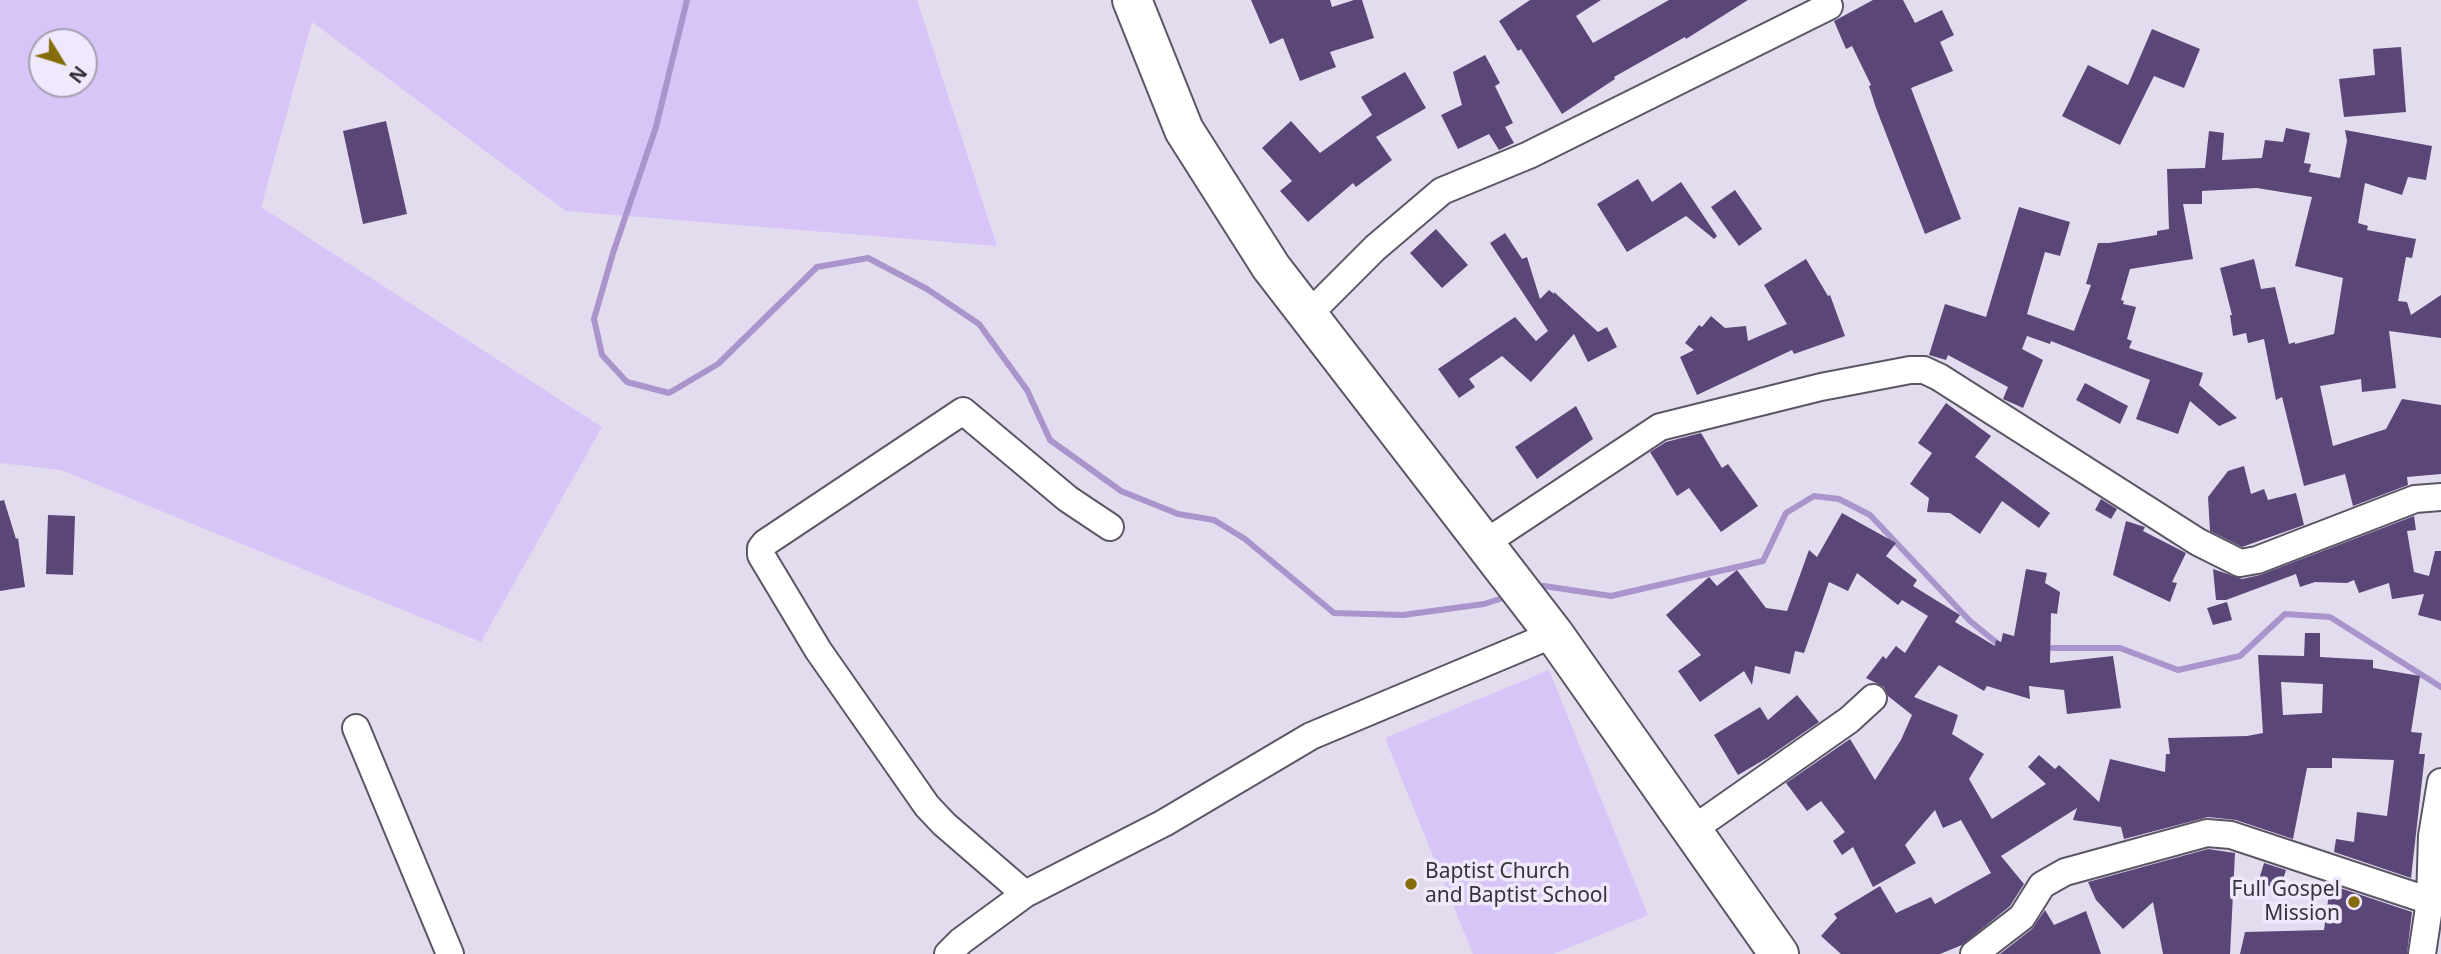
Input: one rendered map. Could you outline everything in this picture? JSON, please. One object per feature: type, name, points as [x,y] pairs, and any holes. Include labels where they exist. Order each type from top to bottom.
[{"type":"highway","points":[[1132,0],[1188,137],[1271,267],[1548,625],[1779,954]]},
{"type":"street","points":[[1307,316],[1374,248],[1442,191],[1529,155],[1829,6]]},
{"type":"street","points":[[1485,543],[1660,427],[1822,387],[1910,370],[1924,370],[1939,377],[2198,542],[2240,563],[2257,560],[2415,499],[2441,497]]},
{"type":"street","points":[[1025,894],[927,806],[818,650],[761,555],[761,548],[963,411],[1068,499],[1110,527]]},
{"type":"street","points":[[948,954],[961,941],[1025,894],[1164,823],[1311,736],[1548,625]]},
{"type":"street","points":[[1692,830],[1849,720],[1873,698]]},
{"type":"street","points":[[356,728],[450,954]]},
{"type":"street","points":[[2422,954],[2430,901],[2441,782]]},
{"type":"street","points":[[1974,954],[2022,917],[2042,885],[2065,872],[2207,834],[2231,835],[2430,901]]},
{"type":"shaded area","points":[[0,0],[917,0],[997,246],[566,211],[312,22],[261,207],[602,427],[481,642],[61,470],[0,463]]},
{"type":"shaded area","points":[[1549,670],[1648,915],[1554,954],[1473,954],[1385,738]]},
{"type":"building","points":[[1251,0],[1330,0],[1332,7],[1362,0],[1374,38],[1330,52],[1336,67],[1300,81],[1283,38],[1270,44]]},
{"type":"building","points":[[1530,0],[1601,0],[1576,16],[1593,43],[1669,0],[1748,0],[1686,39],[1685,37],[1614,77],[1615,79],[1562,114],[1521,49],[1518,51],[1499,21]]},
{"type":"building","points":[[1873,0],[1903,0],[1915,23],[1942,10],[1954,35],[1940,42],[1953,71],[1911,88],[1961,219],[1925,234],[1876,108],[1869,86],[1871,85],[1852,46],[1846,49],[1834,21]]},
{"type":"building","points":[[2152,29],[2200,49],[2184,88],[2154,76],[2120,145],[2062,116],[2088,65],[2128,85]]},
{"type":"building","points":[[2401,47],[2406,112],[2344,117],[2339,79],[2375,75],[2373,49]]},
{"type":"building","points":[[1485,55],[1500,83],[1495,86],[1513,123],[1505,127],[1514,143],[1499,150],[1489,134],[1458,149],[1441,115],[1462,105],[1453,72]]},
{"type":"building","points":[[1405,72],[1426,108],[1376,137],[1392,160],[1356,187],[1353,183],[1308,222],[1280,191],[1292,181],[1262,148],[1291,121],[1320,153],[1372,115],[1361,97]]},
{"type":"building","points":[[386,121],[407,214],[363,224],[343,131]]},
{"type":"building","points":[[2286,128],[2310,133],[2304,163],[2311,164],[2309,172],[2340,178],[2347,141],[2345,130],[2432,146],[2426,180],[2408,177],[2402,195],[2365,183],[2358,223],[2368,226],[2367,230],[2416,239],[2412,258],[2406,257],[2398,301],[2407,302],[2411,315],[2441,295],[2441,338],[2389,331],[2396,388],[2362,392],[2361,379],[2320,386],[2333,446],[2386,429],[2402,399],[2441,405],[2441,474],[2407,477],[2408,485],[2353,506],[2345,474],[2304,486],[2282,397],[2276,400],[2264,339],[2248,343],[2246,333],[2233,336],[2232,315],[2220,268],[2254,259],[2261,289],[2275,287],[2289,344],[2334,334],[2343,278],[2295,266],[2312,197],[2257,188],[2202,191],[2202,204],[2183,204],[2193,259],[2130,269],[2121,300],[2124,301],[2123,304],[2136,307],[2127,339],[2132,341],[2129,348],[2203,373],[2199,385],[2237,418],[2219,426],[2190,401],[2178,434],[2136,419],[2150,380],[2051,341],[2050,344],[2027,336],[2022,349],[2043,360],[2023,408],[2003,399],[2008,387],[1948,355],[1946,360],[1929,355],[1945,304],[1986,317],[2019,207],[2070,222],[2060,256],[2045,252],[2027,314],[2074,331],[2091,285],[2086,284],[2098,243],[2157,235],[2157,231],[2169,229],[2167,169],[2205,168],[2209,131],[2224,133],[2222,160],[2262,158],[2265,140],[2283,142]]},
{"type":"building","points":[[1638,179],[1652,202],[1681,182],[1717,236],[1714,239],[1686,216],[1627,252],[1597,204]]},
{"type":"building","points":[[1735,190],[1762,229],[1739,246],[1711,207]]},
{"type":"building","points":[[1436,229],[1468,265],[1442,288],[1410,253]]},
{"type":"building","points":[[1505,233],[1522,259],[1527,257],[1540,299],[1549,290],[1554,292],[1598,332],[1607,327],[1617,347],[1588,362],[1574,334],[1531,382],[1502,356],[1469,379],[1475,387],[1459,398],[1438,369],[1515,317],[1536,341],[1548,331],[1490,243]]},
{"type":"building","points":[[1806,259],[1828,296],[1830,295],[1845,336],[1794,354],[1792,350],[1697,395],[1680,357],[1694,350],[1685,343],[1699,325],[1702,327],[1711,316],[1725,328],[1746,326],[1748,341],[1787,324],[1764,285]]},
{"type":"building","points":[[2085,383],[2128,406],[2120,424],[2076,400]]},
{"type":"building","points":[[1946,403],[1991,436],[1975,457],[2050,513],[2039,528],[2002,501],[1980,534],[1950,513],[1927,512],[1929,498],[1910,484],[1932,453],[1918,443]]},
{"type":"building","points":[[1576,406],[1593,439],[1537,479],[1515,447]]},
{"type":"building","points":[[1701,433],[1722,468],[1728,464],[1758,506],[1721,532],[1689,488],[1677,496],[1650,452],[1666,442]]},
{"type":"building","points":[[2244,466],[2251,494],[2264,489],[2268,500],[2296,493],[2304,525],[2242,547],[2210,531],[2208,497],[2228,471]]},
{"type":"building","points":[[2101,499],[2117,509],[2111,519],[2095,510]]},
{"type":"building","points":[[4,500],[16,539],[18,538],[25,587],[0,591],[0,501]]},
{"type":"building","points":[[1842,513],[1896,543],[1886,556],[1917,580],[1913,586],[1960,615],[1955,622],[1995,646],[1996,640],[2001,642],[2003,633],[2014,636],[2026,569],[2047,573],[2045,583],[2060,592],[2057,614],[2051,613],[2050,663],[2113,656],[2121,708],[2067,714],[2064,690],[2029,686],[2030,699],[1987,686],[1984,691],[1939,665],[1914,697],[1958,715],[1952,734],[1984,754],[1969,779],[1992,819],[2046,784],[2028,767],[2039,755],[2055,769],[2059,765],[2099,802],[2110,759],[2165,772],[2166,754],[2170,754],[2168,738],[2247,736],[2263,733],[2258,655],[2304,656],[2305,633],[2320,633],[2320,657],[2373,660],[2373,668],[2420,676],[2411,732],[2422,733],[2419,754],[2425,754],[2411,878],[2334,852],[2336,839],[2354,842],[2357,812],[2387,816],[2394,760],[2332,758],[2332,768],[2307,768],[2293,839],[2236,820],[2208,817],[2124,839],[2121,827],[2073,820],[2077,808],[2001,856],[2024,884],[2010,906],[1962,945],[1940,954],[1841,954],[1821,936],[1837,918],[1834,914],[1880,886],[1896,913],[1931,897],[1935,904],[1991,873],[1961,820],[1943,828],[1935,810],[1905,845],[1916,863],[1873,887],[1853,847],[1842,855],[1833,841],[1845,832],[1821,801],[1807,811],[1786,783],[1850,739],[1875,780],[1901,740],[1912,715],[1888,696],[1884,687],[1866,678],[1883,656],[1886,659],[1896,646],[1905,653],[1928,616],[1902,600],[1898,605],[1857,573],[1848,591],[1829,582],[1804,653],[1795,651],[1790,674],[1755,666],[1752,685],[1744,671],[1700,702],[1678,671],[1701,655],[1666,615],[1709,577],[1717,586],[1737,570],[1766,608],[1787,611],[1809,550],[1817,557]],"holes":[[[2281,682],[2323,684],[2322,713],[2283,715]]]},
{"type":"building","points":[[48,515],[75,516],[73,575],[46,574]]},
{"type":"building","points":[[2414,516],[2416,530],[2407,531],[2414,572],[2429,576],[2435,551],[2441,551],[2441,621],[2418,615],[2424,594],[2392,599],[2389,583],[2359,593],[2354,580],[2347,583],[2315,582],[2300,587],[2296,574],[2226,600],[2216,600],[2213,569],[2242,579],[2260,575]]},
{"type":"building","points":[[2126,521],[2145,527],[2143,531],[2186,553],[2172,582],[2177,583],[2170,602],[2113,575]]},
{"type":"building","points":[[2227,602],[2232,620],[2213,625],[2207,608]]},
{"type":"building","points":[[1797,695],[1819,722],[1738,775],[1714,735],[1760,707],[1768,720]]},
{"type":"building","points":[[2208,849],[2235,853],[2230,954],[2163,954],[2153,902],[2123,929],[2096,900],[2088,882]]},
{"type":"building","points":[[2264,863],[2286,870],[2280,889],[2258,883]]},
{"type":"building","points":[[2328,884],[2412,912],[2407,954],[2240,954],[2245,932],[2324,930],[2330,886]]},
{"type":"building","points":[[2045,910],[2054,925],[2086,911],[2101,954],[2000,954],[2032,929]]},
{"type":"waterway","points":[[687,0],[656,127],[613,253],[594,319],[602,355],[627,382],[669,393],[718,364],[817,267],[868,258],[927,289],[979,324],[1027,390],[1050,440],[1121,491],[1178,514],[1214,520],[1245,539],[1334,613],[1403,615],[1484,604],[1509,596]]},
{"type":"waterway","points":[[1536,588],[1544,586],[1611,596],[1763,561],[1786,513],[1814,496],[1839,499],[1870,515],[1970,621],[2002,647]]},
{"type":"waterway","points":[[2044,648],[2120,648],[2178,670],[2240,656],[2285,614],[2330,617],[2441,687]]},
{"type":"place","name":"Baptist Church and Baptist School","points":[[1411,884]]},
{"type":"place","name":"Full Gospel Mission","points":[[2354,902]]}]
